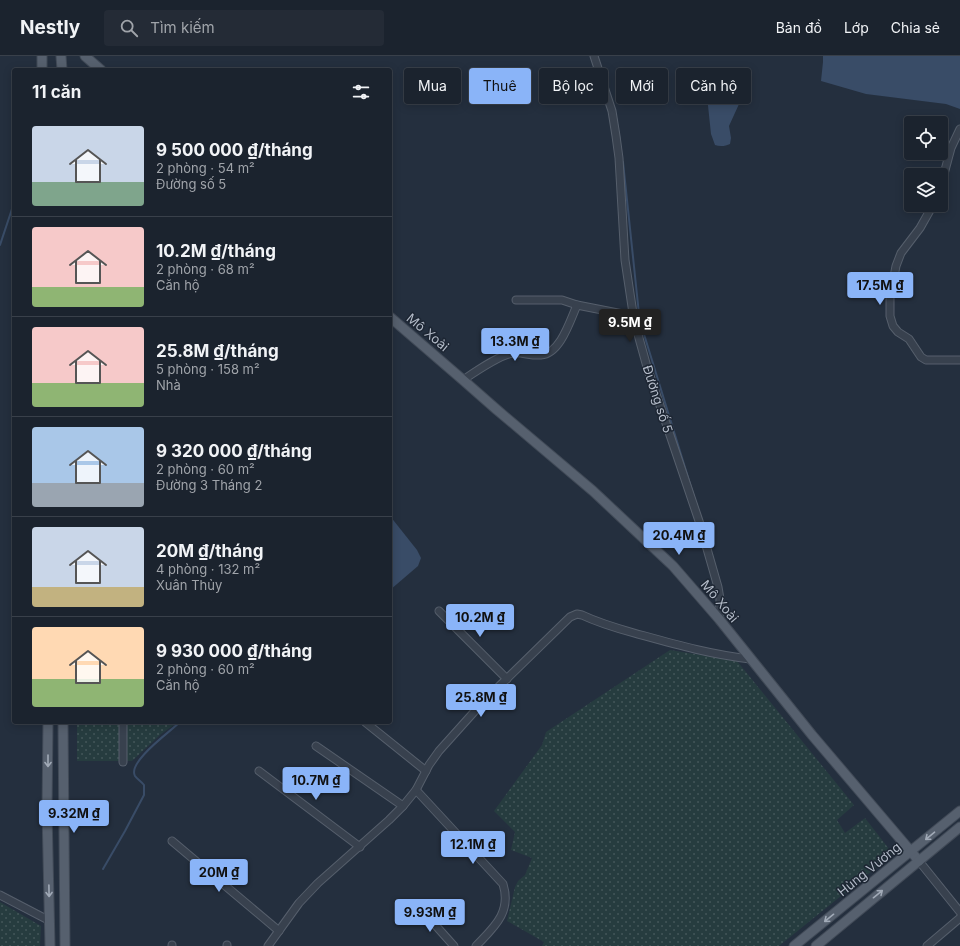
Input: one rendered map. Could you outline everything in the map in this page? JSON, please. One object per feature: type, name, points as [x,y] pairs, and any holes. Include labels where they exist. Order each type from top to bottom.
[{"type":"main road","points":[[42,56],[42,68]]},
{"type":"main road","points":[[62,56],[62,68]]},
{"type":"main road","points":[[85,56],[99,68]]},
{"type":"main road","name":"Mô Xoài","points":[[392,319],[593,491],[673,566],[719,619],[812,735],[919,861]]},
{"type":"main road","points":[[48,724],[47,811],[50,946]]},
{"type":"main road","points":[[63,724],[65,946]]},
{"type":"main road","name":"Hùng Vương","points":[[794,946],[960,811]]},
{"type":"main road","name":"Hùng Vương","points":[[817,946],[960,827]]},
{"type":"street","name":"Đường số 5","points":[[594,56],[612,111],[617,144],[626,267],[633,316],[649,373],[699,521],[718,587],[720,599],[719,619]]},
{"type":"street","points":[[946,168],[951,148],[960,129]]},
{"type":"street","points":[[929,212],[920,228],[905,246],[898,259],[891,288],[891,321],[895,329],[908,339],[921,357],[926,360],[960,360]]},
{"type":"street","points":[[516,300],[562,300],[577,305],[633,316]]},
{"type":"street","points":[[464,380],[483,367],[511,353],[540,355],[550,353],[562,338],[577,305]]},
{"type":"street","points":[[439,611],[507,678]]},
{"type":"street","points":[[268,946],[299,903],[403,806],[416,790],[439,750],[483,702],[570,616],[577,614],[610,626],[707,653],[750,658]]},
{"type":"street","points":[[123,724],[124,762]]},
{"type":"street","points":[[367,724],[426,771]]},
{"type":"street","points":[[316,746],[403,806]]},
{"type":"street","points":[[259,771],[360,847]]},
{"type":"street","points":[[416,790],[504,884],[505,904],[500,920],[476,946]]},
{"type":"street","points":[[47,811],[63,810]]},
{"type":"street","points":[[172,841],[279,931]]},
{"type":"street","points":[[919,861],[960,912]]},
{"type":"street","points":[[0,895],[50,921]]},
{"type":"street","points":[[420,908],[454,946]]},
{"type":"street","points":[[927,946],[960,918]]},
{"type":"green space","points":[[670,650],[737,661],[854,805],[837,820],[845,833],[865,818],[893,854],[779,946],[542,946],[544,942],[507,921],[515,887],[518,881],[525,875],[532,858],[511,850],[515,832],[494,811],[542,745],[546,732]]},
{"type":"green space","points":[[77,724],[175,724],[161,734],[132,761],[77,761]]},
{"type":"green space","points":[[0,902],[41,926],[40,946],[0,946]]},
{"type":"water","points":[[823,56],[960,56],[960,109],[946,104],[866,94],[821,81]]},
{"type":"water","points":[[708,104],[739,104],[729,126],[731,138],[730,144],[725,146],[715,145],[711,134]]},
{"type":"water","points":[[392,519],[417,550],[421,558],[418,566],[392,588]]},
{"type":"waterway","points":[[615,112],[620,141]]},
{"type":"waterway","points":[[623,162],[639,314],[695,500]]},
{"type":"waterway","points":[[0,245],[12,209]]},
{"type":"waterway","points":[[103,869],[144,795],[144,785],[135,776],[134,770],[137,763],[151,747],[178,724]]}]
